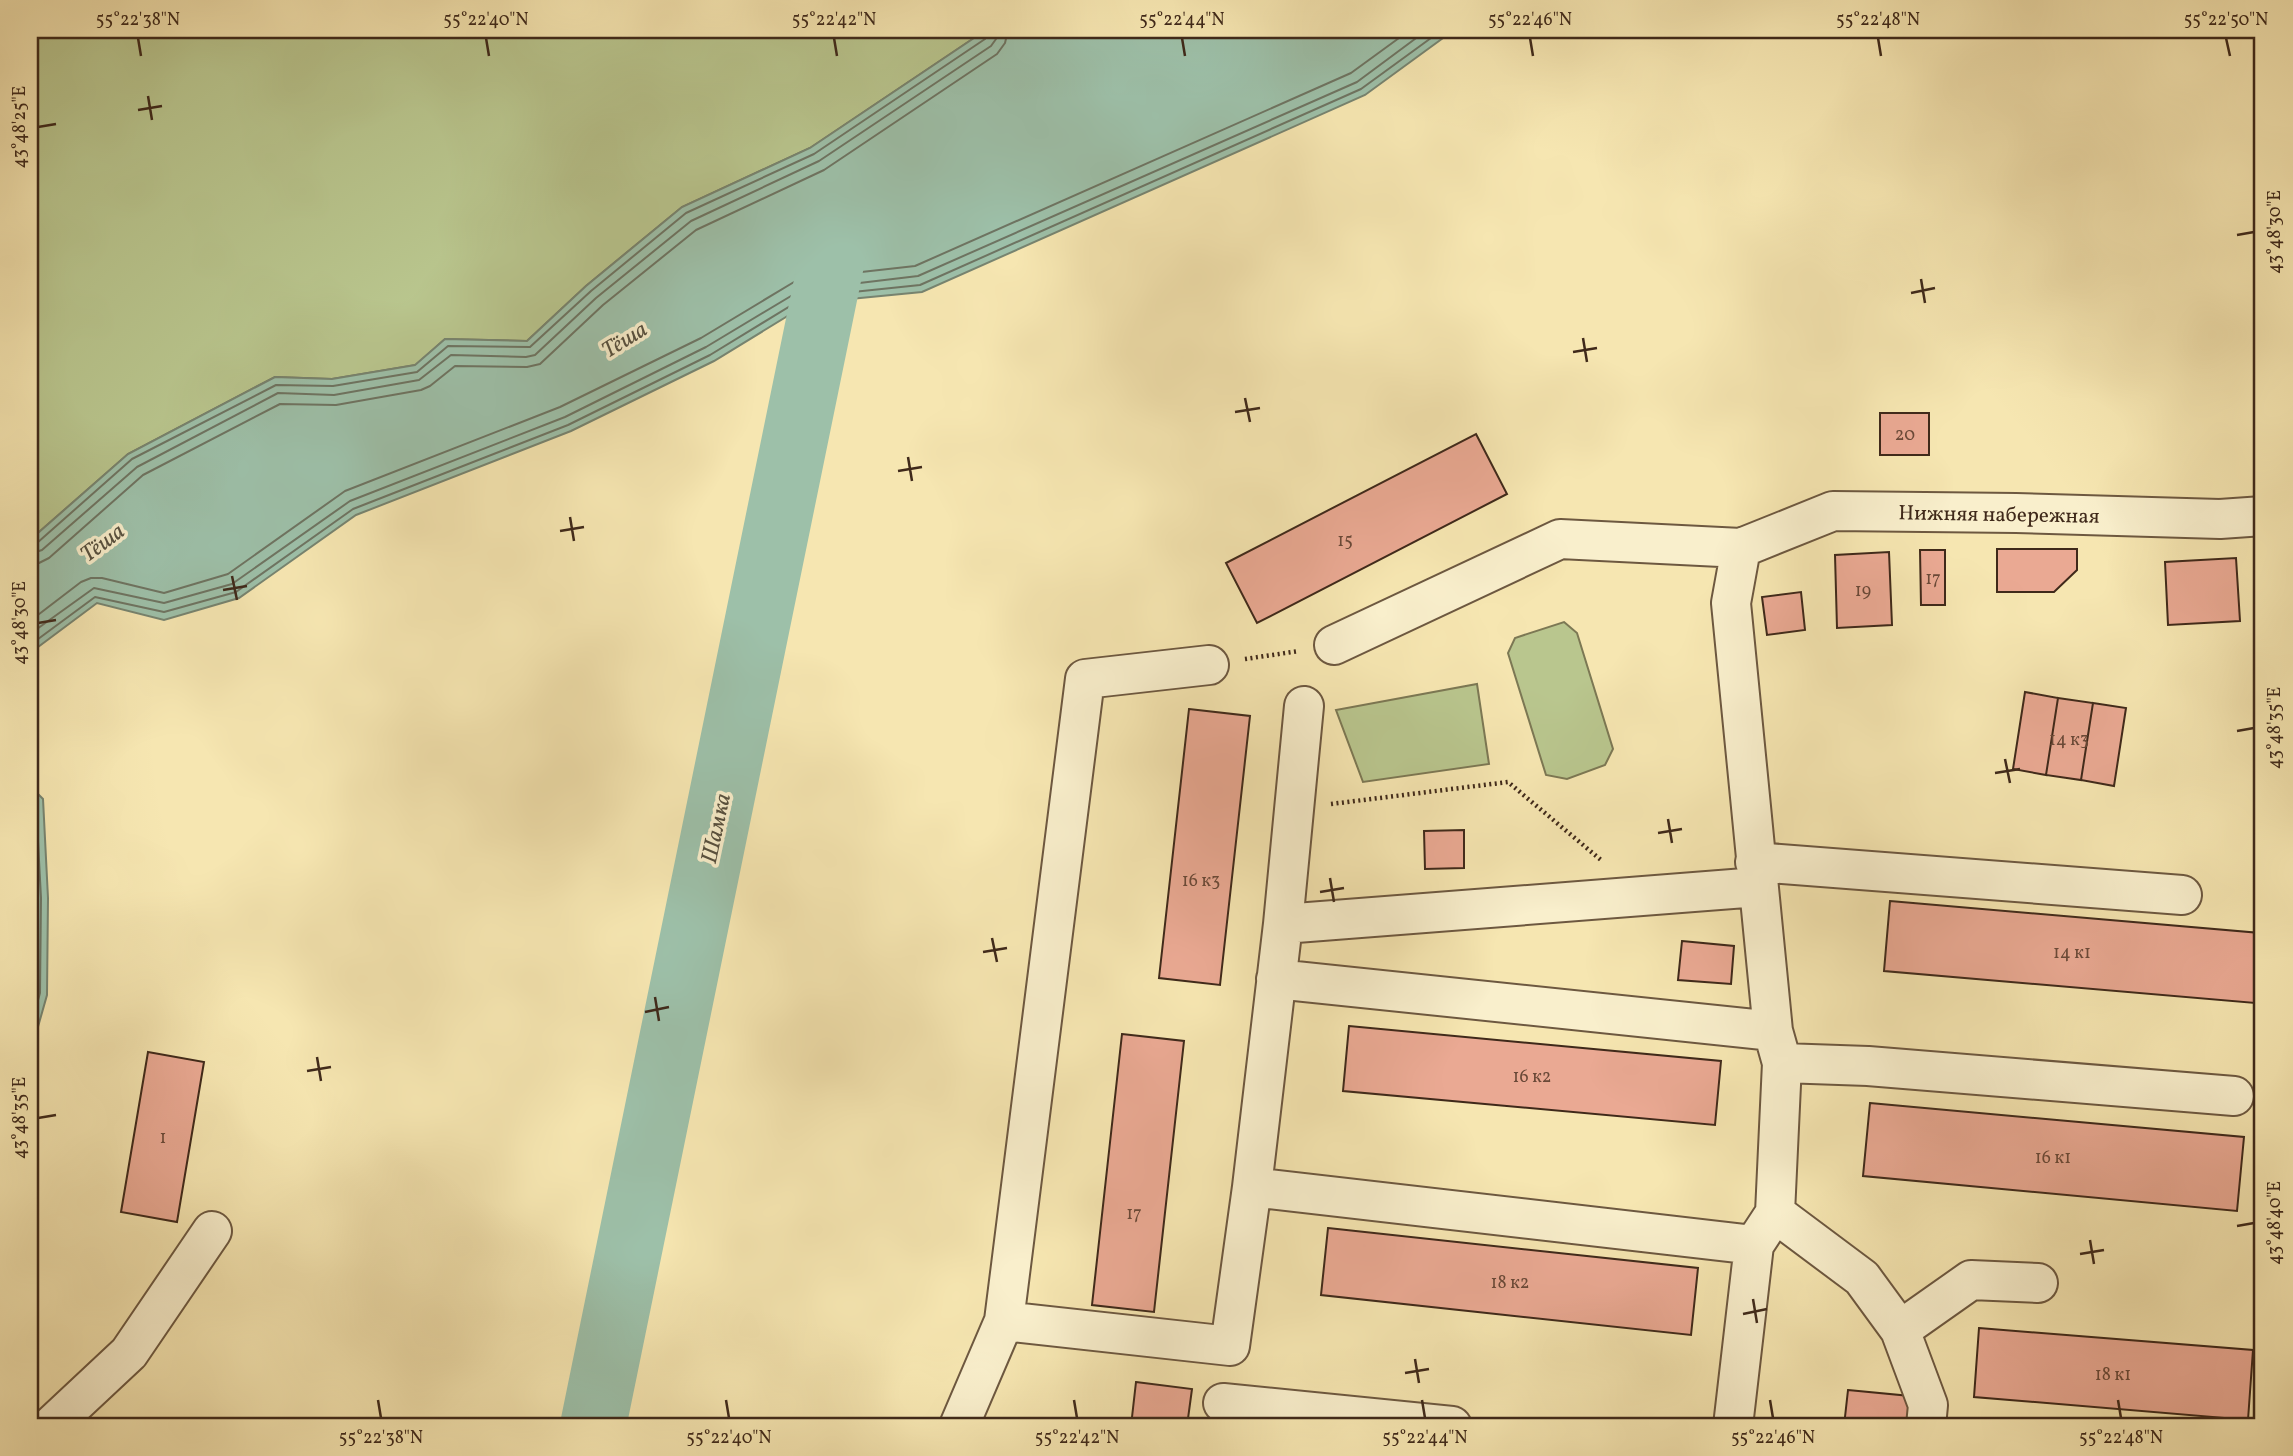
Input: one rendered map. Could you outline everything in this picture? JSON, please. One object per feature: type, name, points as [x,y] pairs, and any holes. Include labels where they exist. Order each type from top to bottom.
[{"type":"street","name":"Нижняя набережная","points":[[1741,548],[1833,511],[2220,519],[2263,516]]},
{"type":"street","points":[[1334,645],[1560,539],[1741,548],[1731,603],[1777,1047],[1775,1213],[1754,1245],[1733,1426]]},
{"type":"street","points":[[959,1426],[1004,1321],[1085,680],[1209,665]]},
{"type":"street","points":[[1304,706],[1283,924],[1222,1414],[1452,1426]]},
{"type":"street","points":[[1283,924],[1644,896],[1757,874],[2182,895]]},
{"type":"street","points":[[1276,979],[1777,1047],[1868,1066],[2234,1096]]},
{"type":"street","points":[[1252,1187],[1754,1245]]},
{"type":"street","points":[[1775,1213],[1862,1278],[1900,1330],[1928,1405],[1926,1426]]},
{"type":"street","points":[[51,1426],[129,1353],[212,1231]]},
{"type":"street","points":[[1900,1330],[1971,1280],[2038,1283]]},
{"type":"street","points":[[1004,1321],[1230,1346]]},
{"type":"path","points":[[1209,665],[1334,645]]},
{"type":"path","points":[[1294,808],[1508,782],[1644,896]]},
{"type":"shaded area","points":[[30,30],[986,30],[810,148],[682,207],[586,286],[527,341],[445,339],[416,365],[332,379],[275,377],[128,454],[30,540]]},
{"type":"shaded area","points":[[1564,622],[1577,633],[1613,749],[1605,765],[1567,779],[1546,775],[1508,653],[1515,638]]},
{"type":"shaded area","points":[[1477,684],[1489,764],[1363,782],[1336,710]]},
{"type":"water","name":"Тёша","points":[[986,30],[1454,30],[1365,95],[922,292],[809,303],[714,361],[571,431],[356,515],[239,598],[164,620],[97,603],[30,653],[30,540],[128,454],[275,377],[332,379],[415,365],[445,339],[527,341],[586,286],[682,207],[810,148]]},
{"type":"water","points":[[30,786],[43,799],[48,898],[47,995],[30,1055]]},
{"type":"building","points":[[1880,413],[1929,413],[1929,455],[1880,455]]},
{"type":"building","points":[[1476,434],[1507,494],[1257,623],[1226,563]]},
{"type":"building","points":[[1997,549],[2077,549],[2077,570],[2054,592],[1997,592]]},
{"type":"building","points":[[1920,550],[1945,550],[1945,605],[1921,605]]},
{"type":"building","points":[[1889,552],[1892,625],[1837,628],[1835,555]]},
{"type":"building","points":[[2236,558],[2240,621],[2168,625],[2165,562]]},
{"type":"building","points":[[1801,592],[1805,630],[1767,635],[1762,597]]},
{"type":"building","points":[[2025,692],[2058,698],[2046,775],[2013,769]]},
{"type":"building","points":[[2058,698],[2093,703],[2081,780],[2046,775]]},
{"type":"building","points":[[2093,703],[2126,708],[2114,786],[2081,780]]},
{"type":"building","points":[[1189,709],[1250,716],[1220,985],[1159,978]]},
{"type":"building","points":[[1464,830],[1464,868],[1425,869],[1424,831]]},
{"type":"building","points":[[1890,901],[2260,933],[2255,1003],[1884,971]]},
{"type":"building","points":[[1682,941],[1734,946],[1731,984],[1678,980]]},
{"type":"building","points":[[1349,1026],[1721,1061],[1715,1125],[1343,1091]]},
{"type":"building","points":[[1122,1034],[1184,1041],[1154,1312],[1092,1305]]},
{"type":"building","points":[[148,1052],[204,1062],[177,1222],[121,1212]]},
{"type":"building","points":[[1870,1103],[2244,1137],[2237,1211],[1863,1176]]},
{"type":"building","points":[[1328,1228],[1698,1268],[1691,1335],[1321,1295]]},
{"type":"building","points":[[1979,1328],[2253,1350],[2248,1420],[1974,1397]]},
{"type":"building","points":[[1136,1382],[1192,1389],[1187,1426],[1131,1426]]},
{"type":"building","points":[[1848,1390],[1910,1396],[1907,1426],[1844,1426]]},
{"type":"waterway","name":"Шамка","points":[[593,1426],[838,229]]}]
